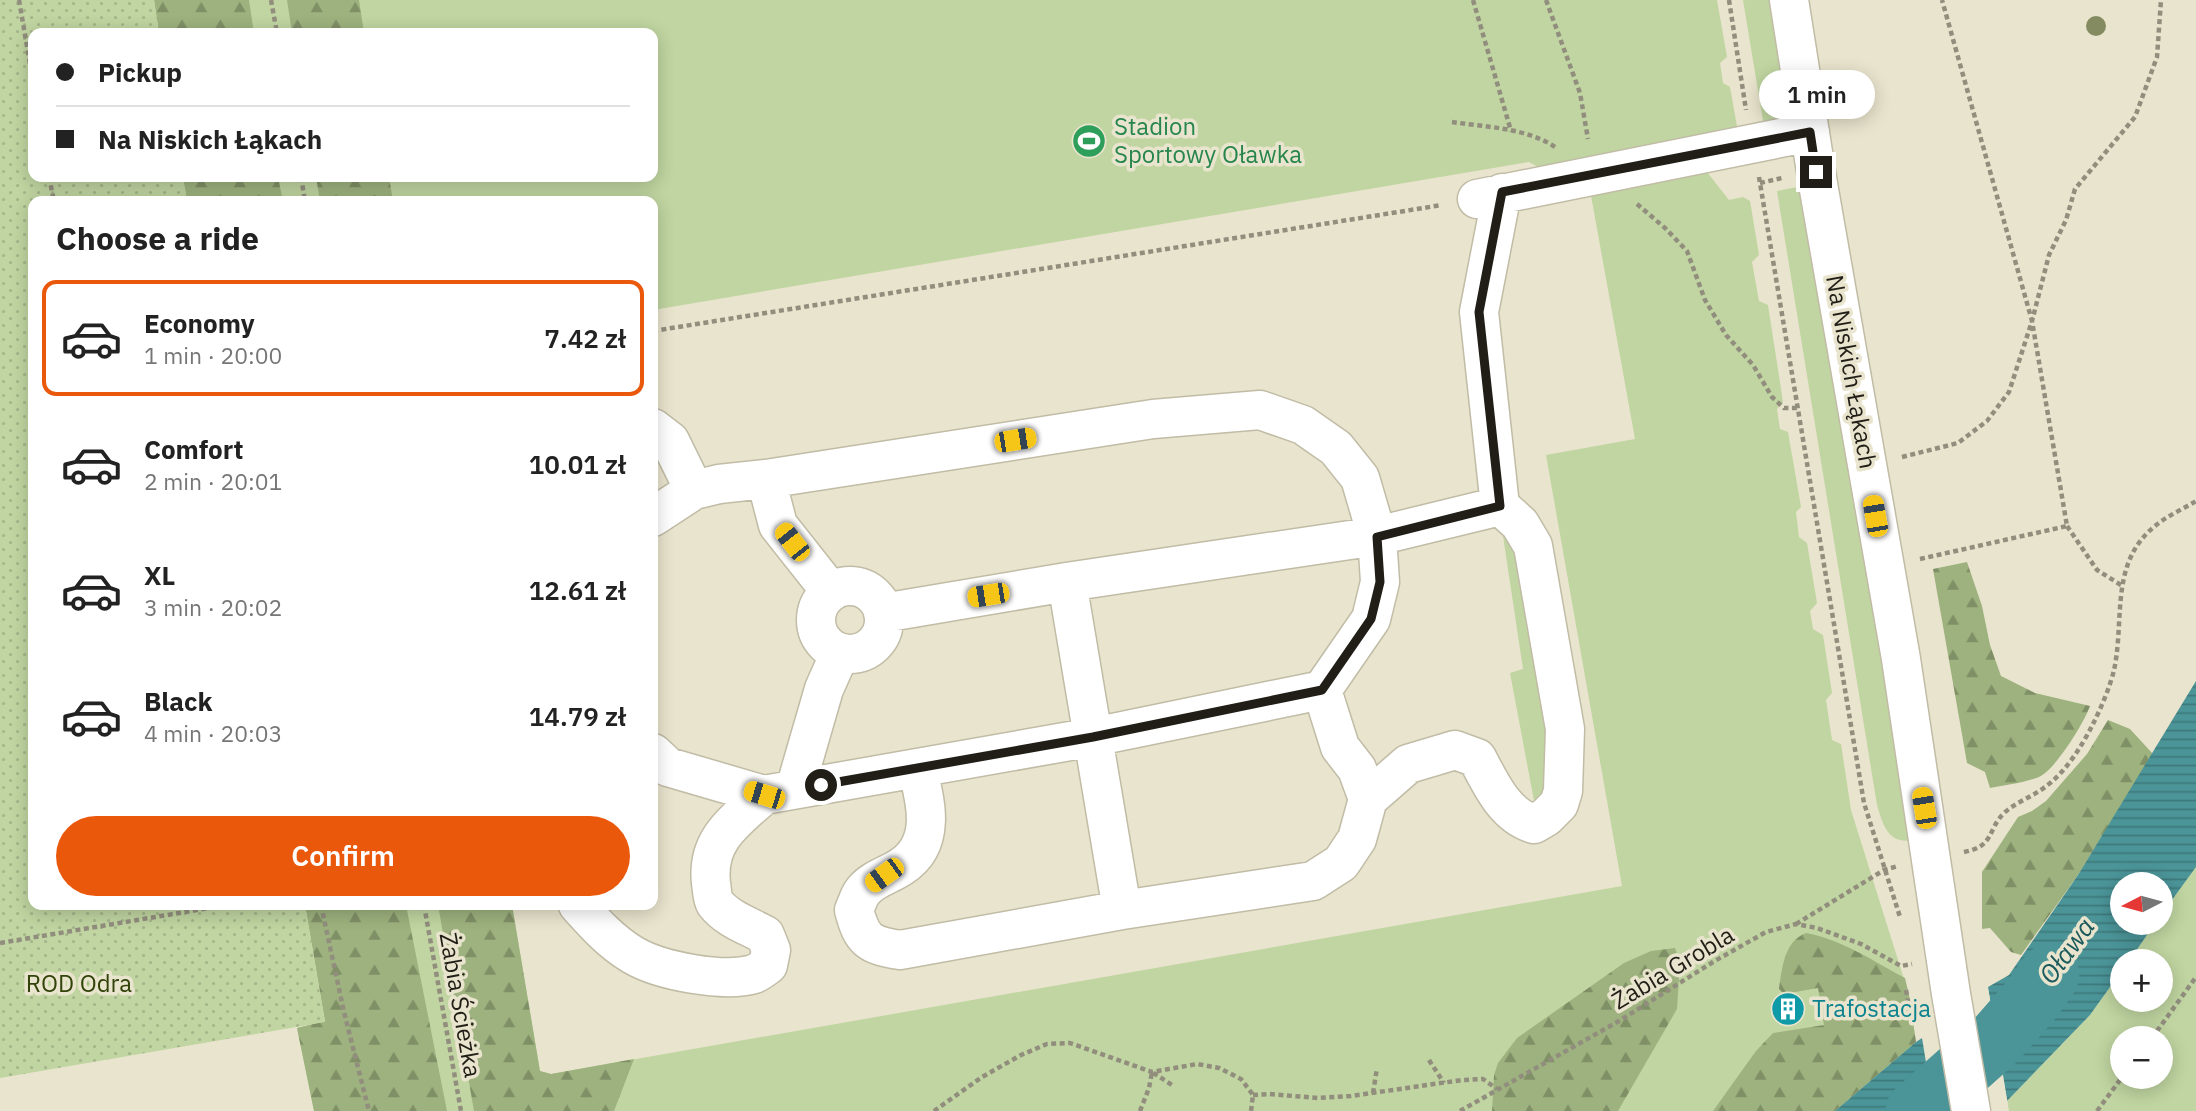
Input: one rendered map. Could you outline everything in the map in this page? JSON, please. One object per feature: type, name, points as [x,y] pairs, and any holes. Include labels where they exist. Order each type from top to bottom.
[{"type":"street","name":"Na Niskich Łąkach","points":[[1788,0],[1905,686],[1971,1111]]},
{"type":"street","points":[[917,768],[926,803],[927,828],[919,851],[901,867],[863,890],[854,910],[860,932],[884,947],[900,950],[1122,910],[1313,881],[1342,863],[1357,839],[1368,799],[1408,764],[1455,750],[1477,758],[1498,796],[1521,820],[1534,824],[1546,817],[1559,804],[1563,791],[1565,729],[1533,545],[1520,524],[1500,506],[1479,312],[1490,196],[1810,132]]},
{"type":"street","points":[[658,514],[694,490],[719,484],[1153,419],[1260,410],[1303,425],[1336,448],[1360,478],[1377,537],[1380,582],[1371,619],[1322,690],[1093,737],[779,792],[668,767],[658,758]]},
{"type":"street","points":[[658,432],[670,441],[680,457],[694,490]]},
{"type":"street","points":[[766,479],[779,525],[831,592]]},
{"type":"street","points":[[883,613],[1067,582],[1377,537],[1500,506]]},
{"type":"street","points":[[1067,582],[1122,910]]},
{"type":"street","points":[[843,587],[859,587],[869,592],[879,602],[883,613],[883,628],[879,639],[871,648],[852,654],[840,653],[824,642],[818,631],[818,610],[831,592],[843,587]]},
{"type":"street","points":[[582,910],[600,930],[625,949],[661,967],[728,977],[755,973],[768,965],[771,950],[765,935],[728,916],[714,902],[710,874],[711,856],[724,830],[779,792],[840,653]]},
{"type":"street","points":[[1322,690],[1340,747],[1357,769],[1368,799]]},
{"type":"path","points":[[19,0],[28,52]]},
{"type":"path","points":[[271,0],[276,28]]},
{"type":"path","points":[[1473,0],[1511,131]]},
{"type":"path","points":[[1546,0],[1580,93],[1582,108]]},
{"type":"path","points":[[1729,0],[1864,803],[1897,905]]},
{"type":"path","points":[[1942,0],[2032,321],[2067,526],[2097,570],[2121,585]]},
{"type":"path","points":[[1866,463],[1907,457],[1958,443],[1987,421],[2009,392],[2032,321],[2049,255],[2066,220],[2075,189],[2135,117],[2157,57],[2161,0]]},
{"type":"path","points":[[1452,122],[1542,138],[1640,205],[1687,251],[1705,300],[1726,335],[1754,365],[1772,397],[1784,408],[1797,408]]},
{"type":"path","points":[[658,330],[1490,196]]},
{"type":"path","points":[[1974,850],[1988,841],[2004,814],[2046,787],[2071,759],[2093,724],[2113,671],[2119,632],[2121,585],[2135,548],[2155,526],[2196,501]]},
{"type":"path","points":[[1925,558],[2067,526]]},
{"type":"path","name":"Żabia Grobla","points":[[1460,1111],[1619,1021],[1734,950],[1766,932],[1796,924],[1884,870]]},
{"type":"path","points":[[174,910],[175,914]]},
{"type":"path","points":[[0,943],[198,910]]},
{"type":"path","points":[[322,910],[369,1111]]},
{"type":"path","name":"Żabia Ścieżka","points":[[425,910],[461,1111]]},
{"type":"path","points":[[1796,924],[1817,928],[1861,944],[1901,966],[1914,964]]},
{"type":"path","points":[[2161,1026],[2196,977]]},
{"type":"path","points":[[1906,990],[1911,1019]]},
{"type":"path","points":[[934,1111],[982,1077],[1047,1044],[1070,1043],[1152,1072],[1172,1086]]},
{"type":"path","points":[[1429,1059],[1444,1083]]},
{"type":"path","points":[[1152,1072],[1197,1063],[1219,1068],[1241,1079],[1253,1095],[1251,1111]]},
{"type":"path","points":[[1373,1093],[1377,1068]]},
{"type":"path","points":[[1140,1111],[1152,1072]]},
{"type":"path","points":[[1253,1095],[1318,1098],[1483,1079],[1497,1089]]},
{"type":"path","points":[[2097,1111],[2113,1089]]},
{"type":"green space","name":"ROD Odra","points":[[0,0],[154,0],[158,28],[28,28],[28,182],[184,182],[186,196],[28,196],[28,910],[306,910],[325,1022],[0,1078]]},
{"type":"green space","name":"Stadion Sportowy Oławka","points":[[154,0],[1717,0],[1727,57],[1720,63],[1723,83],[1730,87],[1738,132],[1544,170],[1529,162],[658,309],[658,196],[186,196],[184,182],[658,182],[658,28],[158,28]]},
{"type":"green space","points":[[154,0],[249,0],[253,28],[158,28]]},
{"type":"green space","points":[[287,0],[359,0],[363,28],[291,28]]},
{"type":"green space","points":[[1743,0],[1772,0],[1790,106],[1767,127],[1763,121]]},
{"type":"green space","points":[[1703,167],[1729,200],[1743,197],[1750,201],[1759,255],[1752,262],[1759,301],[1768,305],[1783,402],[1777,409],[1780,429],[1788,432],[1801,507],[1796,512],[1799,537],[1807,543],[1817,603],[1810,611],[1813,629],[1823,635],[1832,693],[1826,700],[1832,740],[1841,744],[1851,810],[1909,995],[1916,1042],[1835,1111],[314,1111],[297,1028],[325,1021],[306,910],[513,910],[540,1071],[551,1074],[1622,886],[1546,455],[1635,439],[1590,190]]},
{"type":"green space","points":[[184,182],[279,182],[282,196],[186,196]]},
{"type":"green space","points":[[317,182],[390,182],[392,196],[319,196]]},
{"type":"green space","points":[[1803,186],[1914,840],[1905,841],[1892,836],[1884,826],[1877,805],[1777,191]]},
{"type":"green space","points":[[1503,536],[1514,539],[1560,787],[1535,806],[1510,673],[1523,669]]},
{"type":"green space","points":[[1967,562],[2001,676],[2035,693],[2090,706],[2068,745],[2046,773],[2027,781],[1990,788],[1985,772],[1967,763],[1933,569]]},
{"type":"green space","points":[[2108,720],[2130,729],[2153,754],[2078,875],[2021,955],[2011,952],[1990,928],[1982,929],[1982,872],[2018,817],[2046,801],[2087,754]]},
{"type":"green space","points":[[2196,867],[2196,1111],[2009,1111],[2007,1101],[2090,1015],[2110,987],[2110,1012],[2173,1012],[2173,949],[2137,949],[2147,935],[2174,934],[2174,897]]},
{"type":"green space","points":[[306,910],[407,910],[447,1111],[314,1111],[297,1028],[325,1021]]},
{"type":"green space","points":[[439,910],[513,910],[540,1071],[551,1074],[634,1059],[614,1111],[474,1111]]},
{"type":"green space","points":[[1806,933],[1844,945],[1905,978],[1916,1042],[1835,1111],[1713,1111],[1756,1051],[1773,1033],[1824,1025],[1818,988],[1784,994],[1779,989],[1789,949],[1793,942]]},
{"type":"green space","points":[[1675,948],[1680,962],[1677,1009],[1618,1111],[1492,1111],[1494,1075],[1498,1063],[1517,1038],[1624,963],[1651,951]]},
{"type":"water","points":[[2196,681],[2196,867],[2174,897],[2174,872],[2110,872],[2110,935],[2147,935],[2137,949],[2110,949],[2110,987],[2090,1015],[2007,1101],[1988,987],[2009,975],[2078,875]]},
{"type":"water","points":[[1922,1038],[1934,1111],[1835,1111],[1916,1042]]},
{"type":"pier","points":[[1987,983],[2008,1105],[2004,1102],[1984,987]]},
{"type":"waterway","name":"Oława","points":[[1916,1111],[1997,1039],[2049,975]]},
{"type":"place","name":"Stadion Sportowy Oławka","points":[[1089,141]]},
{"type":"place","name":"Trafostacja","points":[[1788,1009]]},
{"type":"route","points":[[821,785],[1093,737],[1322,690],[1371,619],[1380,582],[1377,537],[1500,506],[1479,312],[1502,192],[1810,132],[1816,172]]}]
